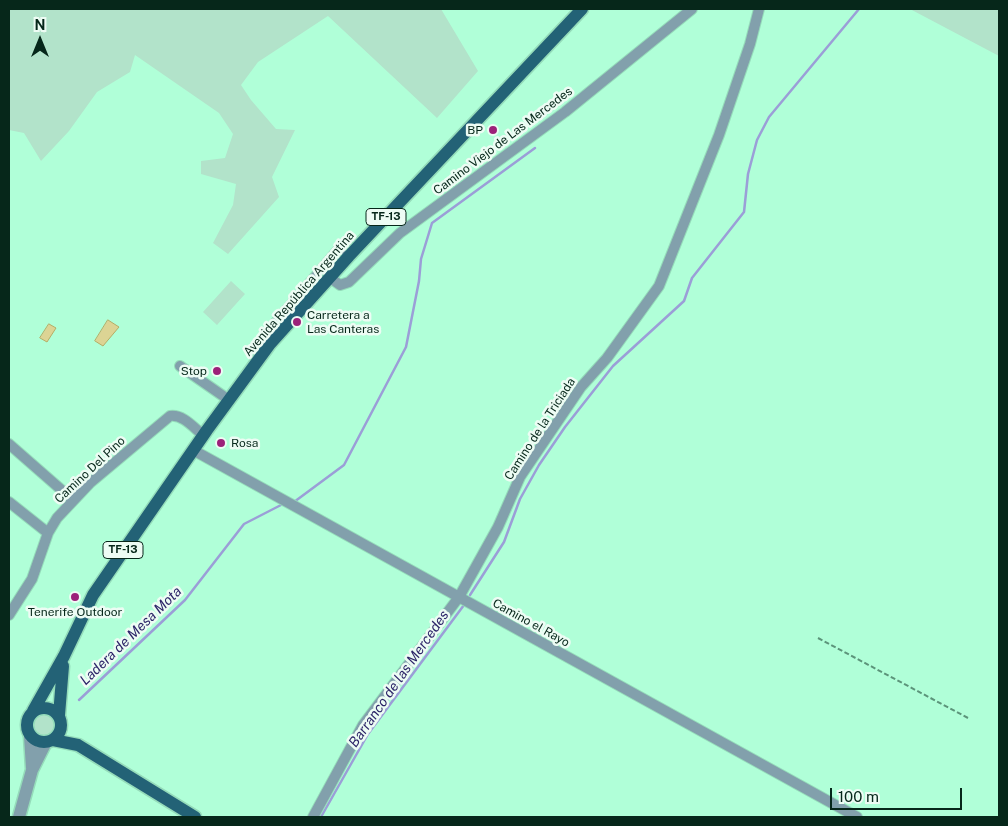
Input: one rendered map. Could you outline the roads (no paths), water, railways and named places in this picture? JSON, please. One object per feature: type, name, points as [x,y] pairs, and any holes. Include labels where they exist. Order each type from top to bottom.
[{"type":"main road","name":"Avenida República Argentina","points":[[33,711],[64,656],[93,595],[203,435],[270,344],[329,277],[582,9]]},
{"type":"main road","name":"Avenida República Argentina","points":[[60,719],[64,656]]},
{"type":"main road","points":[[33,711],[47,708],[60,719],[78,745]]},
{"type":"main road","name":"TF-13","points":[[30,736],[27,720],[33,711]]},
{"type":"main road","name":"TF-13","points":[[50,741],[61,730],[60,719]]},
{"type":"main road","points":[[30,736],[34,740],[78,745],[195,817]]},
{"type":"street","name":"Camino Viejo de Las Mercedes","points":[[329,277],[340,285],[348,282],[400,233],[565,112],[692,9]]},
{"type":"street","name":"Camino de la Triciada","points":[[313,817],[363,725],[459,597],[498,527],[520,477],[580,387],[607,358],[659,286],[719,135],[750,44],[759,9]]},
{"type":"street","points":[[180,366],[229,400]]},
{"type":"street","name":"Camino Del Pino","points":[[9,615],[32,579],[48,533],[73,500],[170,416],[176,415],[182,418],[203,435]]},
{"type":"street","points":[[9,444],[73,500]]},
{"type":"street","name":"Camino el Rayo","points":[[194,450],[857,817]]},
{"type":"street","points":[[9,502],[48,533]]},
{"type":"street","points":[[30,736],[32,770]]},
{"type":"street","points":[[19,817],[32,770],[50,741]]},
{"type":"lane","points":[[264,333],[338,248],[349,256]]},
{"type":"waterway","name":"Barranco de las Mercedes","points":[[470,595],[504,542],[520,499],[539,465],[565,427],[613,366],[684,301],[692,278],[744,212],[748,174],[757,140],[769,117],[859,9]]},
{"type":"waterway","name":"Ladera de Mesa Mota","points":[[294,502],[344,465],[406,347],[419,281],[421,259],[432,223],[535,148]]},
{"type":"waterway","name":"Ladera de Mesa Mota","points":[[79,700],[185,600],[244,524],[281,505]]},
{"type":"waterway","name":"Barranco de las Mercedes","points":[[321,817],[368,734],[464,605]]},
{"type":"place","name":"BP","points":[[493,130]]},
{"type":"place","name":"Carretera a Las Canteras","points":[[297,322]]},
{"type":"place","name":"Stop","points":[[217,371]]},
{"type":"place","name":"Rosa","points":[[221,443]]},
{"type":"place","name":"Tenerife Outdoor","points":[[75,597]]}]
